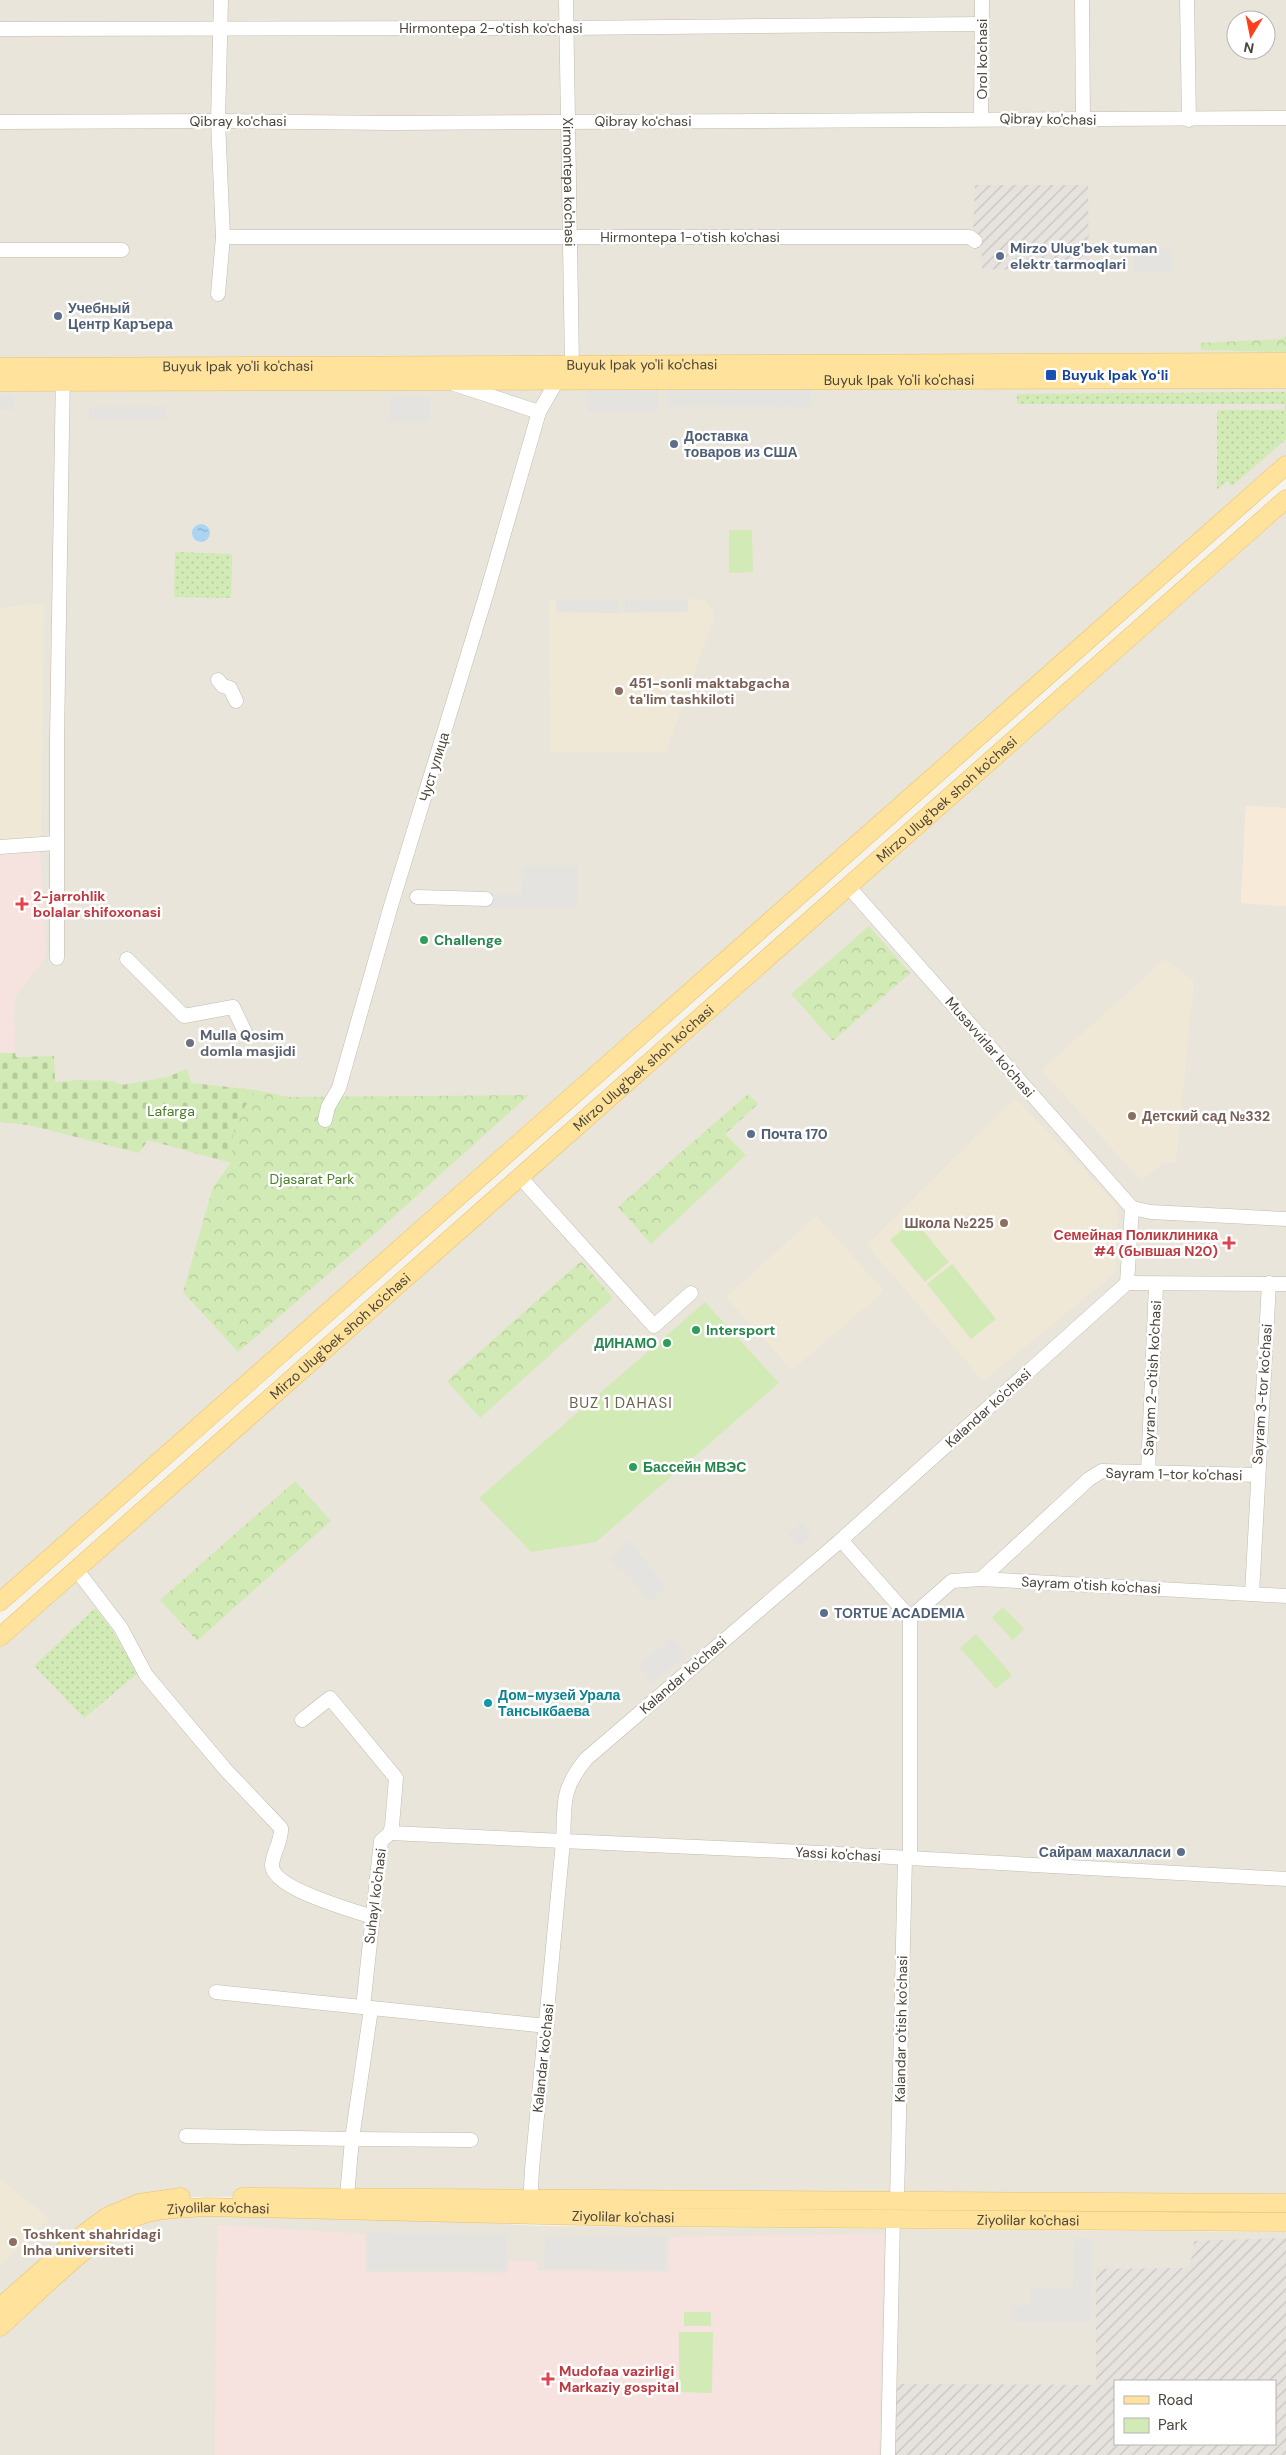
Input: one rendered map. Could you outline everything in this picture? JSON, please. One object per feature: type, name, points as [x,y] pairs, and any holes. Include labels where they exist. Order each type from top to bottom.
[{"type":"main road","name":"Buyuk Ipak yo'li ko'chasi","points":[[0,367],[63,374],[445,381],[1056,363],[1286,362]]},
{"type":"main road","points":[[1051,380],[1061,374],[1061,367],[1056,363]]},
{"type":"main road","name":"Buyuk Ipak yo'li ko'chasi","points":[[0,382],[63,374],[817,380]]},
{"type":"main road","points":[[1259,380],[1286,379]]},
{"type":"main road","name":"Buyuk Ipak Yo'li ko'chasi","points":[[817,380],[982,380]]},
{"type":"main road","name":"Buyuk Ipak yo'li ko'chasi","points":[[982,380],[1259,380]]},
{"type":"main road","points":[[1259,380],[1286,384]]},
{"type":"main road","name":"Mirzo Ulug'bek shoh ko'chasi","points":[[0,1602],[1286,465]]},
{"type":"main road","name":"Mirzo Ulug'bek shoh ko'chasi","points":[[0,1637],[1286,499]]},
{"type":"main road","points":[[1235,544],[1286,505]]},
{"type":"main road","points":[[775,917],[791,937]]},
{"type":"main road","points":[[37,1569],[55,1588]]},
{"type":"main road","name":"Ziyolilar ko'chasi","points":[[0,2307],[99,2222],[118,2211],[139,2203],[176,2198],[347,2196],[384,2204]]},
{"type":"main road","points":[[814,2200],[814,2217]]},
{"type":"main road","name":"Ziyolilar ko'chasi","points":[[530,2206],[814,2200],[1286,2204]]},
{"type":"main road","points":[[1100,2202],[1100,2222]]},
{"type":"main road","name":"Ziyolilar ko'chasi","points":[[0,2327],[91,2246],[119,2226],[142,2214],[208,2207],[384,2204],[530,2206],[893,2219],[1286,2222]]},
{"type":"street","points":[[218,294],[223,238],[218,120],[221,0]]},
{"type":"street","name":"Xirmontepa ko'chasi","points":[[566,0],[569,122],[570,377]]},
{"type":"street","name":"Orol ko'chasi","points":[[981,118],[982,0]]},
{"type":"street","points":[[1082,0],[1082,120]]},
{"type":"street","points":[[1187,0],[1192,120]]},
{"type":"street","name":"Hirmontepa 2-o'tish ko'chasi","points":[[0,29],[567,28],[982,24]]},
{"type":"street","name":"Qibray ko'chasi","points":[[0,122],[218,120],[391,123],[981,118],[1192,120],[1286,118]]},
{"type":"street","name":"Hirmontepa 1-o'tish ko'chasi","points":[[223,238],[570,236],[970,237],[975,241]]},
{"type":"street","points":[[0,250],[122,250]]},
{"type":"street","points":[[57,958],[56,843],[63,374]]},
{"type":"street","name":"Чуст улица","points":[[325,1120],[328,1107],[339,1088],[344,1072],[390,909],[487,592],[539,412],[570,377]]},
{"type":"street","points":[[445,381],[539,412]]},
{"type":"street","points":[[218,680],[223,686],[230,688],[236,701]]},
{"type":"street","points":[[0,847],[56,843]]},
{"type":"street","name":"Musavvirlar ko'chasi","points":[[848,886],[1132,1208]]},
{"type":"street","points":[[417,897],[486,899]]},
{"type":"street","points":[[127,958],[184,1016],[232,1007],[248,1036]]},
{"type":"street","points":[[520,1177],[654,1326],[691,1293]]},
{"type":"street","points":[[1286,1219],[1151,1212],[1132,1208],[1127,1283],[1156,1285],[1286,1284]]},
{"type":"street","name":"Kalandar ko'chasi","points":[[530,2206],[563,1842],[565,1791],[574,1774],[586,1759],[841,1540],[1127,1283]]},
{"type":"street","name":"Sayram 3-tor ko'chasi","points":[[1252,1594],[1269,1283]]},
{"type":"street","name":"Sayram 2-o'tish ko'chasi","points":[[1148,1472],[1156,1285]]},
{"type":"street","name":"Sayram 1-tor ko'chasi","points":[[982,1579],[1094,1476],[1108,1470],[1257,1476]]},
{"type":"street","points":[[841,1540],[910,1618]]},
{"type":"street","points":[[76,1569],[121,1628],[146,1675],[225,1769],[281,1828],[272,1863],[274,1870],[291,1887],[372,1917]]},
{"type":"street","name":"Sayram o'tish ko'chasi","points":[[910,1618],[952,1581],[982,1579],[1286,1596]]},
{"type":"street","name":"Kalandar o'tish ko'chasi","points":[[896,2200],[908,1858],[910,1618]]},
{"type":"street","name":"Suhayl ko'chasi","points":[[302,1720],[330,1698],[390,1770],[396,1778],[397,1786],[390,1833],[381,1841],[372,1917],[367,2008],[347,2196]]},
{"type":"street","name":"Yassi ko'chasi","points":[[390,1833],[908,1858],[1286,1879]]},
{"type":"street","points":[[216,1992],[547,2026]]},
{"type":"street","points":[[186,2136],[470,2140]]},
{"type":"street","points":[[888,2455],[893,2219]]},
{"type":"shaded area","points":[[0,0],[1286,0],[1286,355],[0,367]]},
{"type":"shaded area","points":[[975,185],[1088,185],[1089,271],[982,269],[981,238],[973,233]]},
{"type":"shaded area","points":[[1134,244],[1151,244],[1151,249],[1172,249],[1172,273],[1134,273]]},
{"type":"shaded area","points":[[0,382],[1286,384],[1286,465],[0,1602]]},
{"type":"shaded area","points":[[668,388],[811,389],[811,407],[668,406]]},
{"type":"shaded area","points":[[588,390],[658,390],[658,411],[588,411]]},
{"type":"shaded area","points":[[0,395],[13,395],[13,410],[0,410]]},
{"type":"shaded area","points":[[389,397],[430,397],[430,422],[389,422]]},
{"type":"shaded area","points":[[166,406],[166,419],[89,420],[89,407]]},
{"type":"shaded area","points":[[1286,505],[1286,808],[1246,806],[1241,903],[1286,906],[1286,2203],[384,2196],[176,2197],[0,2307],[0,1637]]},
{"type":"shaded area","name":"451-sonli maktabgacha ta'lim tashkiloti","points":[[688,599],[704,600],[713,611],[714,618],[666,752],[550,752],[549,600],[556,600],[557,612],[618,613],[687,612]]},
{"type":"shaded area","points":[[688,599],[687,612],[625,612],[625,600]]},
{"type":"shaded area","points":[[556,600],[618,600],[618,613],[557,612]]},
{"type":"shaded area","points":[[44,603],[41,837],[0,841],[0,608]]},
{"type":"shaded area","points":[[1246,806],[1286,808],[1286,906],[1241,903]]},
{"type":"shaded area","name":"2-jarrohlik bolalar shifoxonasi","points":[[40,850],[46,956],[14,999],[15,1053],[0,1053],[0,852]]},
{"type":"shaded area","points":[[524,866],[578,866],[577,907],[483,908],[491,894],[521,895]]},
{"type":"shaded area","name":"Детский сад №332","points":[[1165,959],[1194,981],[1176,1162],[1163,1163],[1141,1181],[1042,1070]]},
{"type":"shaded area","name":"Школа №225","points":[[1015,1098],[1118,1206],[1116,1272],[983,1381],[867,1245]]},
{"type":"shaded area","points":[[816,1216],[884,1291],[792,1370],[726,1297]]},
{"type":"shaded area","points":[[801,1523],[812,1535],[799,1547],[788,1534]]},
{"type":"shaded area","points":[[628,1540],[666,1587],[650,1602],[630,1578],[610,1560]]},
{"type":"shaded area","points":[[672,1637],[687,1654],[653,1683],[638,1666]]},
{"type":"shaded area","name":"Toshkent shahridagi Inha universiteti","points":[[0,2179],[50,2219],[0,2265]]},
{"type":"shaded area","points":[[208,2207],[539,2226],[1286,2232],[1286,2455],[0,2455],[0,2328],[119,2226]]},
{"type":"shaded area","name":"Mudofaa vazirligi Markaziy gospital","points":[[217,2225],[365,2234],[366,2272],[508,2273],[509,2261],[537,2261],[537,2271],[668,2272],[669,2237],[884,2234],[879,2455],[215,2455]]},
{"type":"shaded area","points":[[367,2233],[507,2234],[507,2270],[366,2270]]},
{"type":"shaded area","points":[[545,2236],[666,2237],[665,2270],[544,2269]]},
{"type":"shaded area","points":[[1074,2238],[1092,2238],[1091,2322],[1012,2322],[1012,2306],[1030,2305],[1031,2288],[1073,2288]]},
{"type":"shaded area","points":[[1286,2238],[1286,2455],[891,2455],[889,2384],[1096,2385],[1096,2269],[1190,2268],[1194,2241]]},
{"type":"green space","points":[[1286,336],[1286,352],[1201,350],[1200,343],[1282,339]]},
{"type":"green space","points":[[1286,392],[1286,439],[1232,486],[1227,481],[1217,490],[1217,410],[1284,410],[1285,404],[1017,404],[1017,394]]},
{"type":"green space","points":[[729,530],[752,530],[753,572],[729,573]]},
{"type":"green space","points":[[175,552],[232,554],[231,598],[174,597]]},
{"type":"green space","points":[[869,926],[910,973],[833,1041],[791,994]]},
{"type":"green space","name":"Lafarga","points":[[0,1053],[15,1053],[16,1057],[54,1056],[55,1082],[78,1080],[113,1081],[122,1085],[167,1077],[187,1069],[191,1083],[256,1090],[234,1123],[231,1163],[148,1140],[139,1153],[29,1125],[0,1122]]},
{"type":"green space","name":"Djasarat Park","points":[[256,1090],[289,1097],[529,1095],[372,1236],[238,1352],[183,1292],[213,1187],[231,1163],[234,1123]]},
{"type":"green space","points":[[748,1094],[758,1104],[725,1134],[746,1155],[651,1244],[618,1207]]},
{"type":"green space","points":[[914,1220],[949,1262],[925,1282],[890,1240]]},
{"type":"green space","points":[[581,1261],[613,1298],[480,1418],[447,1381]]},
{"type":"green space","points":[[952,1264],[996,1319],[971,1339],[927,1284]]},
{"type":"green space","points":[[705,1302],[779,1383],[596,1542],[531,1552],[479,1498]]},
{"type":"green space","points":[[295,1481],[331,1521],[197,1641],[160,1600]]},
{"type":"green space","points":[[1003,1607],[1024,1629],[1013,1640],[992,1618]]},
{"type":"green space","points":[[95,1608],[110,1627],[138,1673],[84,1718],[34,1666]]},
{"type":"green space","points":[[976,1634],[1012,1675],[996,1689],[960,1648]]},
{"type":"green space","points":[[684,2312],[711,2312],[711,2326],[684,2326]]},
{"type":"green space","points":[[679,2332],[713,2332],[712,2393],[679,2392]]},
{"type":"water","points":[[197,524],[205,524],[210,529],[208,540],[197,542],[192,537],[192,529]]},
{"type":"place","name":"Mirzo Ulug'bek tuman elektr tarmoqlari","points":[[1000,256]]},
{"type":"place","name":"Учебный Центр Каръера","points":[[58,316]]},
{"type":"place","name":"Buyuk Ipak Yoʻli","points":[[1051,375]]},
{"type":"place","name":"Доставка товаров из США","points":[[674,444]]},
{"type":"place","name":"451-sonli maktabgacha ta'lim tashkiloti","points":[[619,691]]},
{"type":"place","name":"2-jarrohlik bolalar shifoxonasi","points":[[22,904]]},
{"type":"place","name":"Challenge","points":[[424,940]]},
{"type":"place","name":"Mulla Qosim domla masjidi","points":[[190,1043]]},
{"type":"place","name":"Детский сад №332","points":[[1132,1116]]},
{"type":"place","name":"Почта 170","points":[[751,1134]]},
{"type":"place","name":"Школа №225","points":[[1004,1223]]},
{"type":"place","name":"Семейная Поликлиника #4 (бывшая N20)","points":[[1229,1243]]},
{"type":"place","name":"Intersport","points":[[696,1330]]},
{"type":"place","name":"ДИНАМО","points":[[667,1343]]},
{"type":"place","name":"Бассейн МВЭС","points":[[633,1467]]},
{"type":"place","name":"TORTUE ACADEMIA","points":[[824,1613]]},
{"type":"place","name":"Дом-музей Урала Тансыкбаева","points":[[488,1703]]},
{"type":"place","name":"Сайрам махалласи","points":[[1181,1852]]},
{"type":"place","name":"Toshkent shahridagi Inha universiteti","points":[[13,2242]]},
{"type":"place","name":"Mudofaa vazirligi Markaziy gospital","points":[[548,2379]]},
{"type":"district","name":"BUZ 1 DAHASI","points":[[621,1403]]}]
